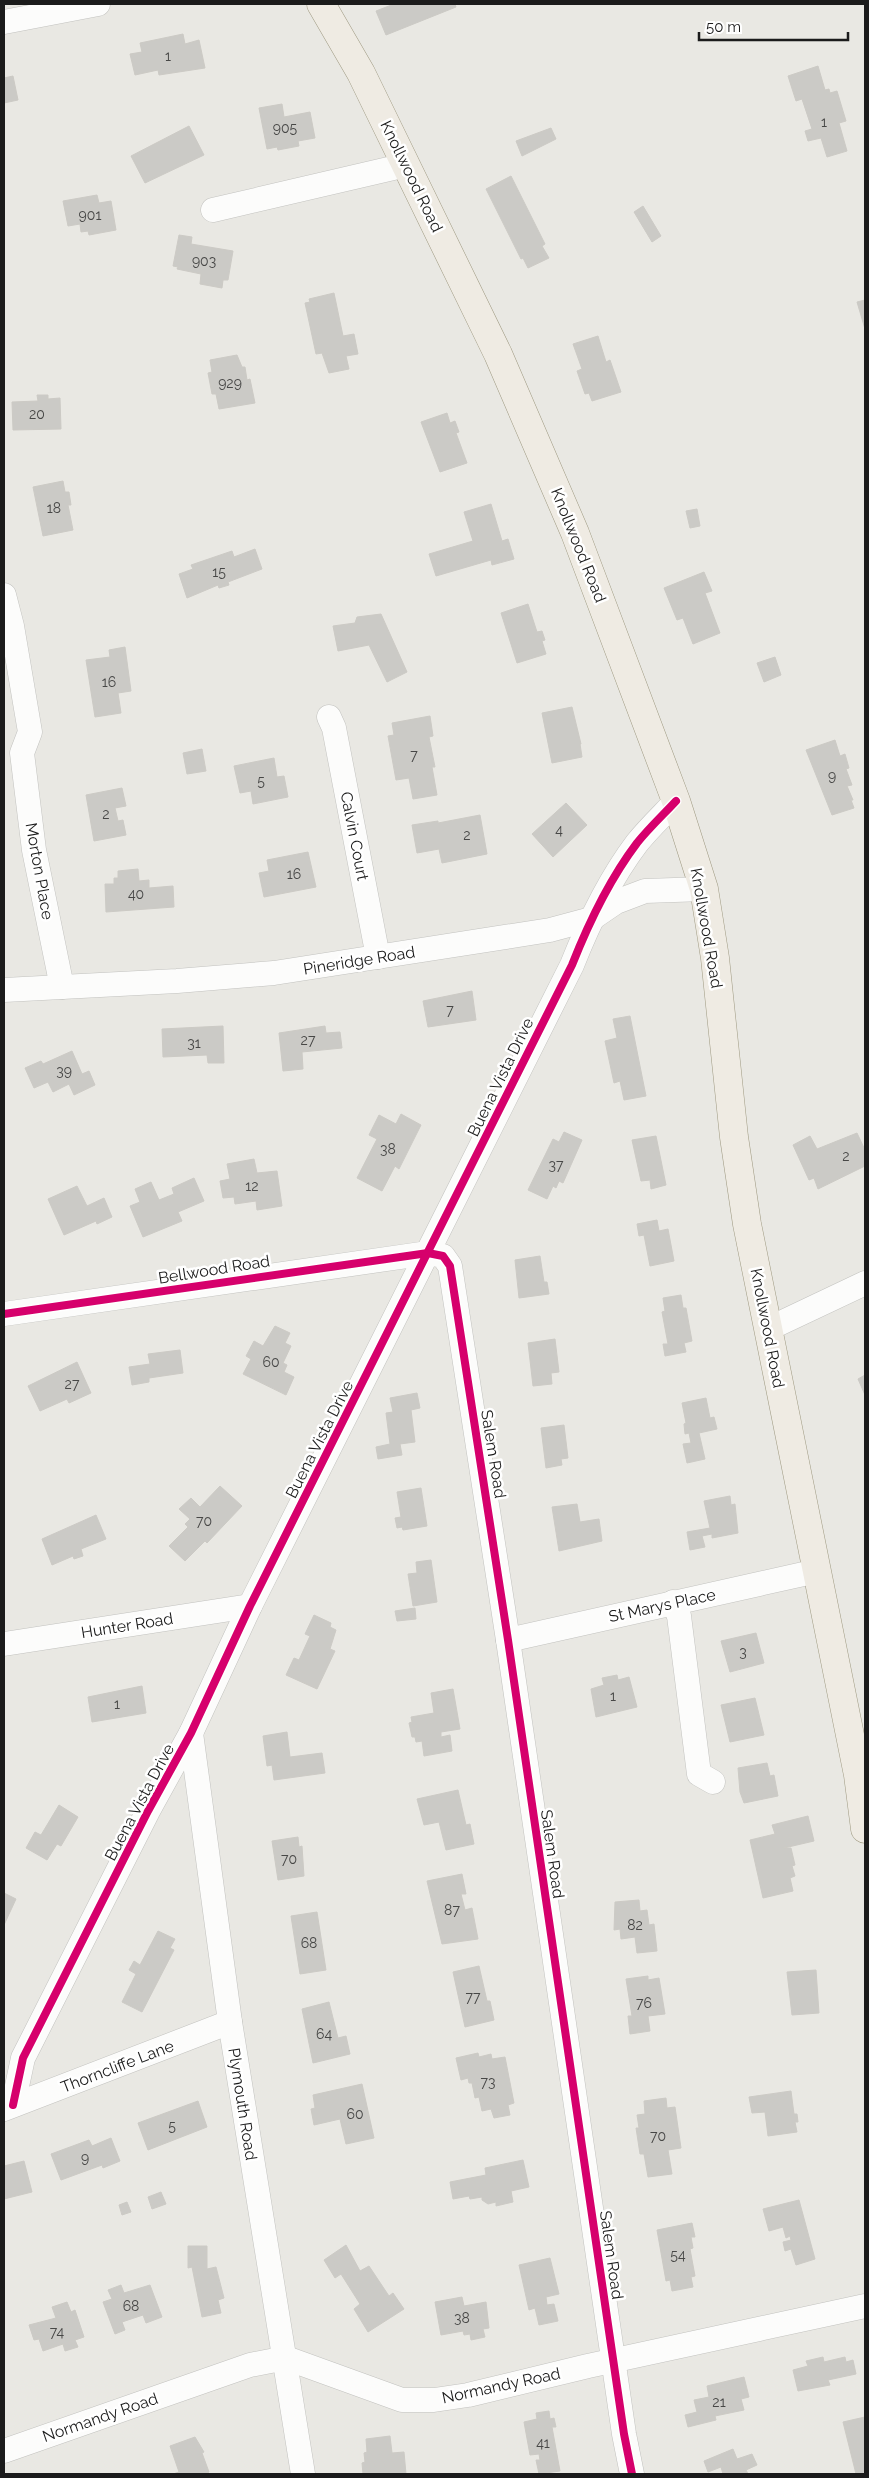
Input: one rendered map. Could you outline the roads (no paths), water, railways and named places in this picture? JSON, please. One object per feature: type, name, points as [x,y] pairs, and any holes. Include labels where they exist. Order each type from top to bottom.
[{"type":"main road","name":"Knollwood Road","points":[[321,4],[361,73],[498,354],[546,462],[586,560],[676,800],[704,889],[715,958],[734,1138],[747,1224],[858,1776],[865,1828]]},
{"type":"street","points":[[4,22],[98,4]]},
{"type":"street","points":[[213,210],[406,165]]},
{"type":"street","name":"Morton Place","points":[[4,595],[12,626],[30,732],[22,753],[34,850],[62,987]]},
{"type":"street","name":"Calvin Court","points":[[329,717],[334,728],[378,957]]},
{"type":"street","name":"Buena Vista Drive","points":[[8,2107],[23,2058],[148,1811],[191,1733],[250,1606],[572,965],[590,919],[609,886],[638,843],[676,800]]},
{"type":"street","name":"Pineridge Road","points":[[4,990],[274,973],[550,930],[590,919],[616,902],[645,891],[704,889]]},
{"type":"street","name":"Bellwood Road","points":[[4,1314],[428,1253]]},
{"type":"street","name":"Salem Road","points":[[428,1253],[443,1256],[450,1266],[508,1640],[613,2360],[632,2474]]},
{"type":"street","points":[[768,1328],[865,1282]]},
{"type":"street","name":"St Marys Place","points":[[508,1640],[817,1571]]},
{"type":"street","points":[[673,1602],[679,1616],[699,1774],[713,1782]]},
{"type":"street","name":"Hunter Road","points":[[4,1644],[250,1606]]},
{"type":"street","name":"Plymouth Road","points":[[191,1733],[230,2022],[286,2358],[303,2474]]},
{"type":"street","name":"Thorncliffe Lane","points":[[8,2107],[230,2022]]},
{"type":"street","name":"Normandy Road","points":[[4,2451],[250,2365],[286,2358],[402,2400],[434,2400],[865,2306]]}]
